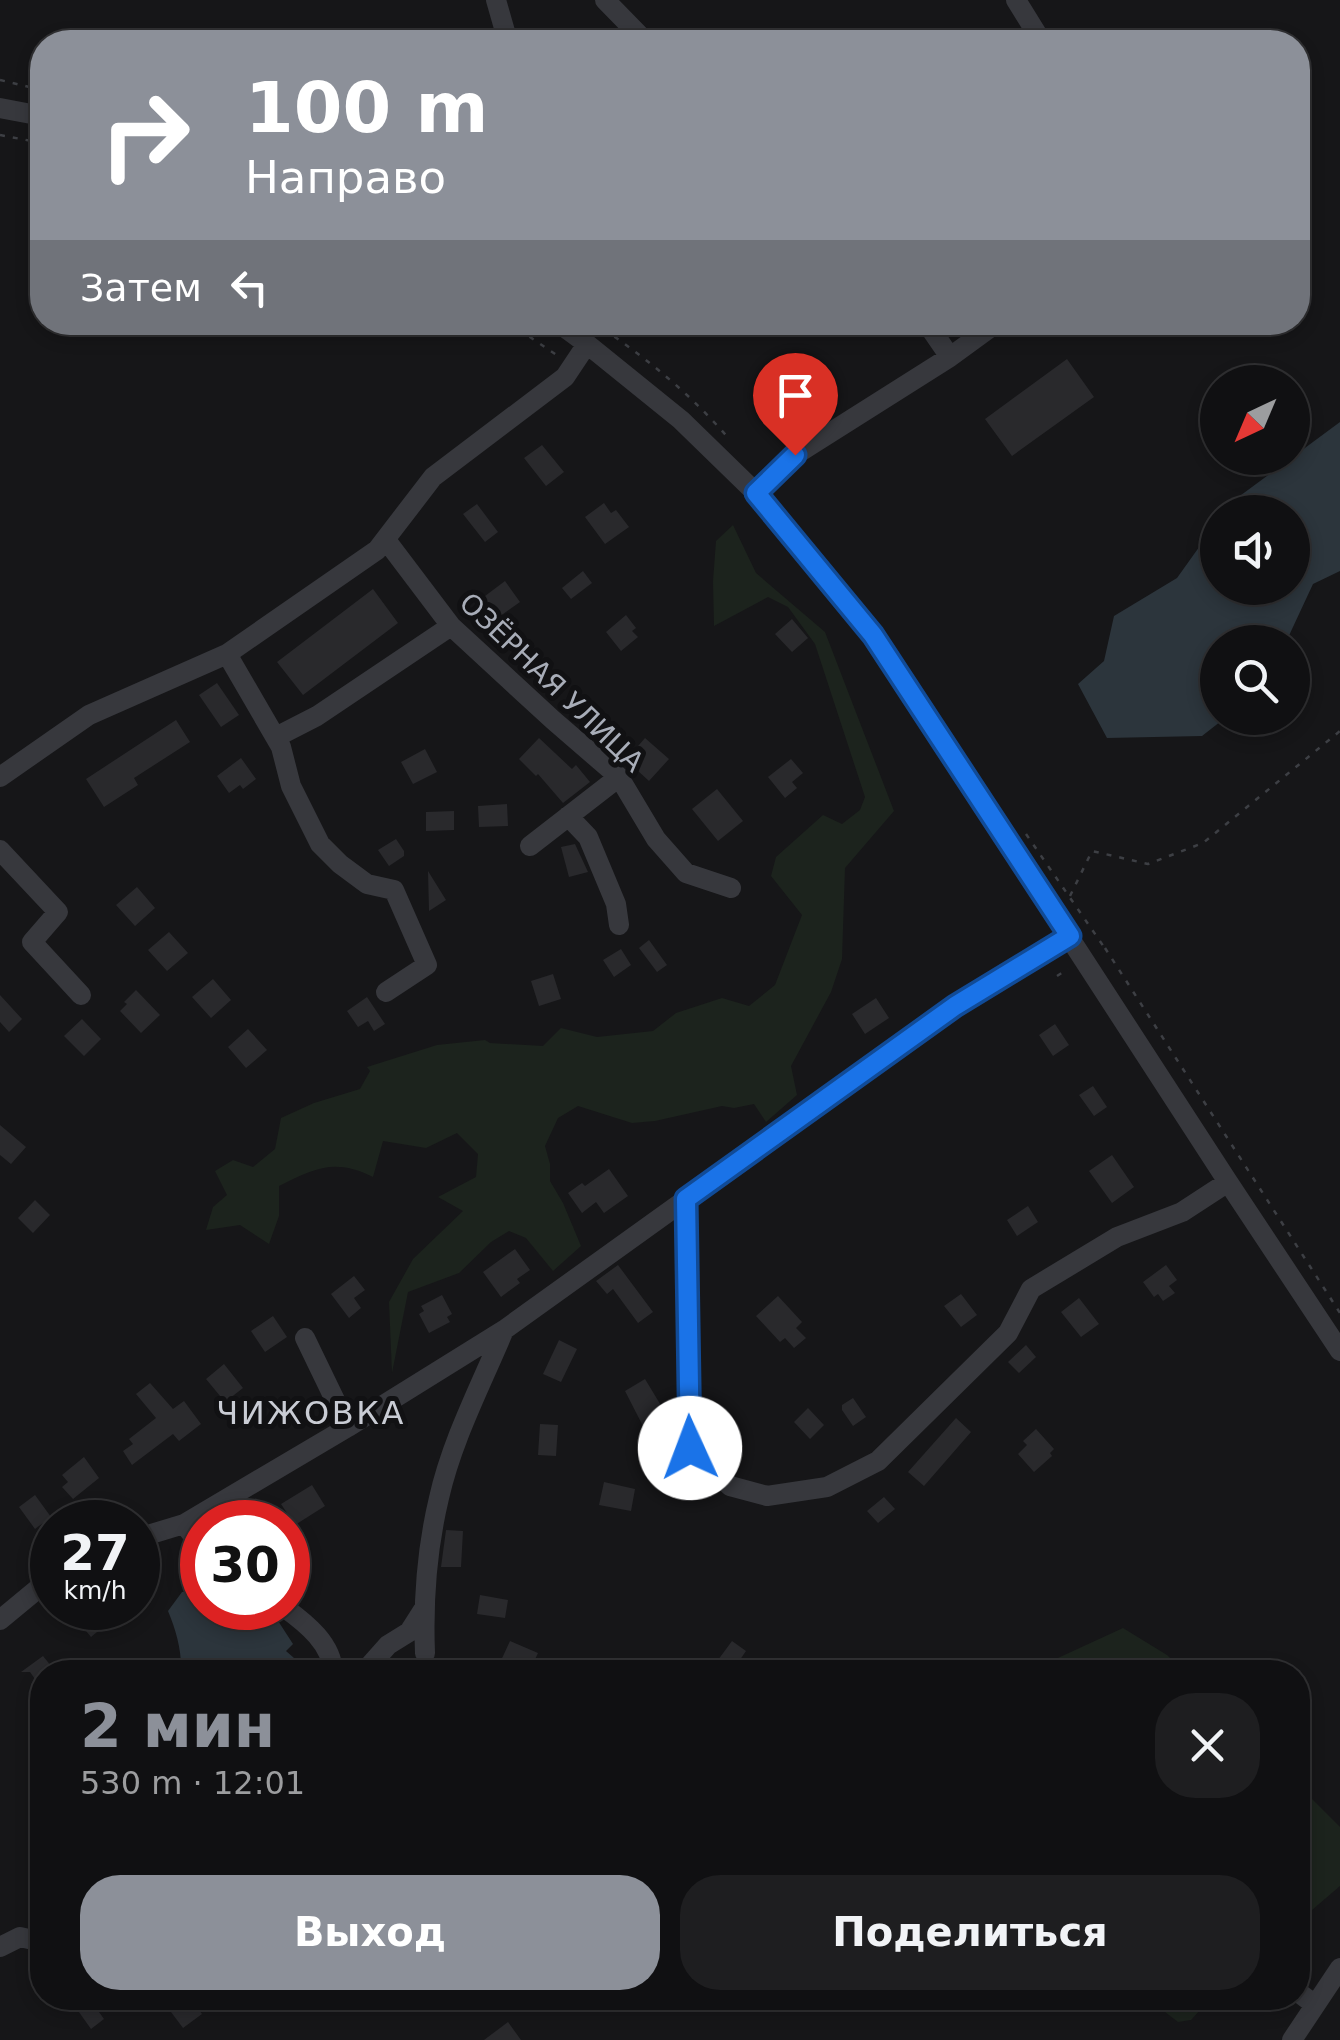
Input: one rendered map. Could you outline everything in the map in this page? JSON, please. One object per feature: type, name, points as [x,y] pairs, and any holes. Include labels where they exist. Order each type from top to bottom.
[{"type":"street","points":[[496,0],[505,30]]},
{"type":"street","points":[[604,0],[634,30]]},
{"type":"street","points":[[1016,0],[1035,30]]},
{"type":"street","points":[[0,108],[30,114]]},
{"type":"street","points":[[575,335],[681,420],[756,493],[873,635],[1340,1351]]},
{"type":"street","points":[[935,335],[950,357]]},
{"type":"street","points":[[756,493],[795,455],[980,335]]},
{"type":"street","points":[[0,777],[89,715],[227,654],[376,550],[433,477],[565,377],[588,344]]},
{"type":"street","name":"ОЗЁРНАЯ УЛИЦА","points":[[386,540],[451,626],[619,777],[656,839],[686,873],[731,888]]},
{"type":"street","points":[[276,737],[317,716],[451,626]]},
{"type":"street","points":[[227,654],[281,747],[291,786],[320,844],[368,884],[394,890],[427,965],[386,992]]},
{"type":"street","points":[[530,846],[619,777]]},
{"type":"street","points":[[568,816],[588,837],[616,904],[619,925]]},
{"type":"street","points":[[0,850],[58,912],[32,942],[81,995]]},
{"type":"street","points":[[225,1500],[504,1330],[955,1006],[1070,936]]},
{"type":"street","points":[[686,1199],[690,1448],[730,1486],[767,1496],[827,1487],[878,1461],[1008,1333],[1031,1290],[1118,1237],[1182,1212],[1228,1182]]},
{"type":"street","points":[[424,1653],[423,1610],[439,1498],[452,1452],[504,1330]]},
{"type":"street","points":[[305,1338],[348,1427]]},
{"type":"street","points":[[0,1620],[30,1595]]},
{"type":"street","points":[[375,1660],[388,1645],[409,1632],[423,1610]]},
{"type":"street","points":[[310,1626],[332,1660]]},
{"type":"street","points":[[0,1946],[20,1937],[30,1939]]},
{"type":"street","points":[[1310,1995],[1340,1968]]},
{"type":"street","points":[[1292,2040],[1302,2010]]},
{"type":"path","points":[[0,80],[30,87]]},
{"type":"path","points":[[0,135],[30,141]]},
{"type":"path","points":[[528,335],[557,354],[565,377]]},
{"type":"path","points":[[1050,908],[1070,896],[1092,851],[1148,864],[1203,844],[1340,731]]},
{"type":"path","points":[[1104,947],[1340,1314]]},
{"type":"shaded area","points":[[1340,422],[1340,571],[1313,584],[1310,590],[1310,495],[1241,495],[1268,475],[1310,475],[1310,444]]},
{"type":"shaded area","points":[[733,525],[756,573],[825,632],[894,811],[845,868],[842,959],[831,992],[791,1066],[797,1095],[766,1122],[754,1104],[632,1123],[578,1106],[558,1118],[545,1146],[550,1181],[581,1246],[553,1271],[526,1238],[509,1231],[491,1242],[459,1273],[408,1292],[392,1373],[389,1302],[413,1259],[463,1211],[438,1197],[476,1177],[478,1154],[457,1133],[426,1148],[383,1141],[373,1177],[336,1167],[304,1174],[279,1186],[279,1216],[269,1244],[240,1225],[206,1230],[213,1207],[227,1195],[215,1171],[233,1160],[253,1167],[275,1149],[281,1118],[360,1089],[370,1071],[367,1067],[437,1045],[485,1040],[543,1046],[561,1028],[597,1037],[653,1031],[676,1013],[722,998],[749,1006],[775,985],[802,915],[771,876],[776,857],[823,815],[842,824],[860,810],[865,797],[815,644],[788,607],[768,597],[714,626],[716,541]]},
{"type":"shaded area","points":[[1200,546],[1200,605],[1303,605],[1294,625],[1200,625],[1202,736],[1107,738],[1078,684],[1104,661],[1114,616],[1177,578]]},
{"type":"shaded area","points":[[180,1595],[180,1630],[284,1630],[293,1644],[286,1651],[296,1660],[181,1660],[168,1611]]},
{"type":"shaded area","points":[[1123,1628],[1172,1660],[1054,1660]]},
{"type":"shaded area","points":[[1310,1797],[1340,1827],[1340,1886],[1310,1912]]},
{"type":"shaded area","points":[[1162,2010],[1200,2010],[1191,2020],[1178,2022]]},
{"type":"building","points":[[1067,359],[1094,397],[1012,456],[985,419]]},
{"type":"building","points":[[542,445],[564,472],[546,486],[524,458]]},
{"type":"building","points":[[604,503],[611,513],[616,510],[629,527],[605,544],[585,517]]},
{"type":"building","points":[[477,504],[498,532],[485,542],[463,514]]},
{"type":"building","points":[[583,571],[592,583],[571,599],[562,588]]},
{"type":"building","points":[[505,581],[520,602],[496,619],[481,599]]},
{"type":"building","points":[[373,589],[398,623],[303,695],[277,662]]},
{"type":"building","points":[[626,615],[638,637],[621,651],[606,632]]},
{"type":"building","points":[[792,619],[808,638],[792,652],[775,634]]},
{"type":"building","points":[[217,683],[239,715],[221,727],[199,695]]},
{"type":"building","points":[[176,720],[190,742],[134,778],[138,785],[104,807],[86,779]]},
{"type":"building","points":[[539,738],[572,769],[576,765],[590,782],[563,803],[519,759]]},
{"type":"building","points":[[645,738],[669,759],[649,781],[626,760]]},
{"type":"building","points":[[425,749],[437,772],[413,784],[401,762]]},
{"type":"building","points":[[241,758],[256,779],[229,793],[217,776]]},
{"type":"building","points":[[791,759],[803,773],[792,782],[797,788],[785,798],[768,777]]},
{"type":"building","points":[[717,789],[743,821],[718,841],[692,809]]},
{"type":"building","points":[[507,804],[508,826],[479,827],[478,806]]},
{"type":"building","points":[[454,811],[454,830],[426,831],[426,812]]},
{"type":"building","points":[[396,839],[404,856],[389,866],[378,850]]},
{"type":"building","points":[[575,844],[588,872],[569,877],[561,847]]},
{"type":"building","points":[[428,871],[446,900],[429,911]]},
{"type":"building","points":[[137,887],[155,908],[135,926],[116,905]]},
{"type":"building","points":[[169,932],[188,953],[167,971],[148,950]]},
{"type":"building","points":[[649,940],[667,965],[657,972],[639,948]]},
{"type":"building","points":[[621,949],[631,965],[614,977],[603,960]]},
{"type":"building","points":[[553,974],[561,999],[539,1006],[531,981]]},
{"type":"building","points":[[213,979],[231,1000],[211,1018],[192,997]]},
{"type":"building","points":[[136,990],[160,1015],[141,1033],[120,1011]]},
{"type":"building","points":[[0,995],[22,1019],[9,1032],[0,1022]]},
{"type":"building","points":[[367,997],[385,1024],[374,1031],[368,1021],[358,1027],[347,1011]]},
{"type":"building","points":[[876,998],[889,1018],[865,1034],[852,1014]]},
{"type":"building","points":[[82,1019],[101,1039],[84,1056],[64,1036]]},
{"type":"building","points":[[1055,1024],[1069,1045],[1053,1056],[1039,1035]]},
{"type":"building","points":[[248,1029],[267,1050],[246,1068],[228,1047]]},
{"type":"building","points":[[1093,1086],[1107,1107],[1094,1116],[1079,1095]]},
{"type":"building","points":[[0,1125],[26,1147],[11,1164],[0,1155]]},
{"type":"building","points":[[1112,1155],[1134,1187],[1112,1203],[1089,1171]]},
{"type":"building","points":[[609,1169],[628,1196],[604,1213],[596,1202],[582,1213],[568,1193]]},
{"type":"building","points":[[35,1200],[50,1215],[33,1233],[18,1218]]},
{"type":"building","points":[[1028,1206],[1038,1222],[1017,1236],[1007,1220]]},
{"type":"building","points":[[515,1249],[530,1270],[501,1297],[483,1272]]},
{"type":"building","points":[[618,1265],[653,1312],[638,1323],[613,1289],[607,1294],[596,1281]]},
{"type":"building","points":[[1166,1265],[1177,1280],[1169,1286],[1175,1293],[1163,1301],[1158,1294],[1154,1297],[1143,1282]]},
{"type":"building","points":[[354,1276],[365,1290],[354,1298],[361,1308],[349,1318],[331,1294]]},
{"type":"building","points":[[961,1294],[977,1315],[961,1327],[944,1306]]},
{"type":"building","points":[[442,1295],[452,1314],[447,1317],[450,1322],[429,1333],[419,1314],[424,1311],[421,1306]]},
{"type":"building","points":[[778,1296],[802,1322],[796,1328],[806,1338],[794,1348],[785,1338],[780,1342],[756,1316]]},
{"type":"building","points":[[1079,1298],[1099,1324],[1081,1337],[1061,1312]]},
{"type":"building","points":[[273,1316],[287,1337],[265,1352],[251,1331]]},
{"type":"building","points":[[559,1340],[577,1349],[561,1382],[543,1374]]},
{"type":"building","points":[[1026,1345],[1036,1357],[1019,1373],[1008,1362]]},
{"type":"building","points":[[224,1364],[243,1388],[225,1402],[206,1379]]},
{"type":"building","points":[[645,1379],[668,1417],[645,1430],[625,1391]]},
{"type":"building","points":[[150,1383],[173,1409],[184,1401],[201,1424],[179,1441],[173,1434],[132,1465],[123,1451],[133,1444],[129,1439],[156,1418],[136,1394]]},
{"type":"building","points":[[853,1398],[866,1417],[853,1426],[842,1405]]},
{"type":"building","points":[[808,1408],[824,1425],[810,1439],[794,1422]]},
{"type":"building","points":[[956,1418],[971,1432],[924,1486],[908,1472]]},
{"type":"building","points":[[540,1424],[558,1425],[556,1456],[538,1455]]},
{"type":"building","points":[[1036,1429],[1054,1449],[1052,1456],[1034,1472],[1018,1454],[1027,1445],[1023,1441]]},
{"type":"building","points":[[84,1457],[99,1478],[73,1499],[62,1487],[68,1482],[62,1475]]},
{"type":"building","points":[[604,1482],[635,1489],[631,1511],[599,1505]]},
{"type":"building","points":[[312,1485],[325,1506],[310,1516],[310,1500],[288,1500]]},
{"type":"building","points":[[35,1495],[39,1500],[30,1500],[30,1522],[19,1507]]},
{"type":"building","points":[[884,1497],[895,1509],[878,1523],[867,1511]]},
{"type":"building","points":[[446,1530],[463,1531],[461,1567],[441,1567]]},
{"type":"building","points":[[480,1595],[508,1600],[505,1618],[477,1614]]},
{"type":"building","points":[[510,1641],[538,1653],[535,1660],[501,1660]]},
{"type":"building","points":[[732,1641],[746,1651],[740,1660],[718,1660]]},
{"type":"building","points":[[78,2010],[98,2010],[104,2019],[91,2029]]},
{"type":"building","points":[[170,2010],[199,2010],[202,2014],[183,2028]]},
{"type":"building","points":[[508,2022],[521,2040],[484,2040]]},
{"type":"district","name":"ЧИЖОВКА","points":[[311,1413]]},
{"type":"route","points":[[690,1448],[686,1199],[955,1006],[1070,936],[873,635],[756,493],[795,455]]}]
